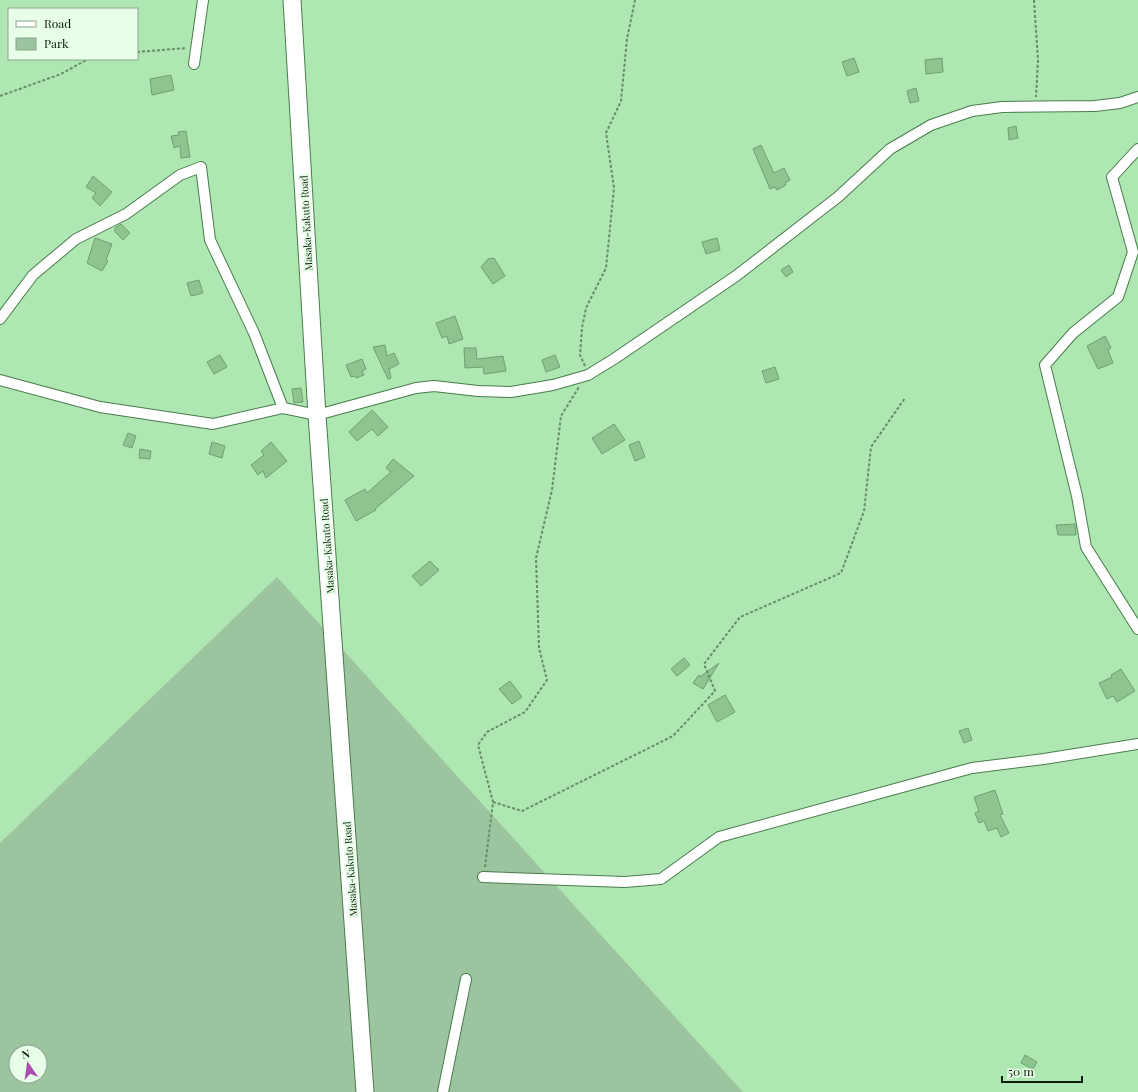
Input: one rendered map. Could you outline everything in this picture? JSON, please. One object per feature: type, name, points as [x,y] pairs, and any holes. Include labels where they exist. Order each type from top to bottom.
[{"type":"highway","name":"Masaka-Kakuto Road","points":[[292,0],[317,415],[365,1092]]},
{"type":"street","points":[[194,64],[202,0]]},
{"type":"street","points":[[0,380],[100,408],[213,424],[282,408],[317,415],[416,388],[434,386],[478,391],[511,392],[554,385],[588,374],[639,343],[736,276],[838,197],[890,149],[908,137],[931,125],[972,111],[1002,107],[1035,108],[1095,106],[1120,103],[1138,97]]},
{"type":"street","points":[[1138,149],[1112,177],[1133,252],[1118,297],[1073,333],[1045,365],[1077,496],[1086,547],[1138,630]]},
{"type":"street","points":[[0,319],[33,275],[76,239],[126,214],[180,175],[201,167],[210,240],[254,333],[282,408]]},
{"type":"street","points":[[483,877],[625,882],[661,879],[719,837],[972,768],[1044,759],[1138,744]]},
{"type":"street","points":[[442,1092],[466,979]]},
{"type":"path","points":[[483,877],[493,802],[478,745],[487,732],[525,712],[547,680],[539,648],[536,558],[552,490],[561,416],[588,374],[580,355],[582,328],[586,308],[606,268],[614,188],[606,133],[621,101],[627,39],[634,0]]},
{"type":"path","points":[[1034,0],[1038,60],[1035,108]]},
{"type":"path","points":[[138,52],[196,47]]},
{"type":"path","points":[[0,96],[61,74],[86,60]]},
{"type":"path","points":[[493,802],[522,811],[673,736],[715,691],[704,664],[740,617],[841,573],[864,511],[871,447],[905,398]]},
{"type":"green space","points":[[277,577],[743,1092],[0,1092],[0,843]]},
{"type":"building","points":[[854,58],[859,72],[847,76],[842,62]]},
{"type":"building","points":[[942,58],[943,72],[926,74],[925,60]]},
{"type":"building","points":[[171,75],[174,90],[152,95],[150,79]]},
{"type":"building","points":[[916,88],[919,101],[910,103],[907,91]]},
{"type":"building","points":[[1016,126],[1018,138],[1009,140],[1008,128]]},
{"type":"building","points":[[186,131],[190,157],[181,158],[180,146],[174,148],[171,136],[179,135],[178,132]]},
{"type":"building","points":[[761,145],[774,173],[784,168],[790,180],[785,183],[786,185],[777,190],[775,187],[770,189],[753,149]]},
{"type":"building","points":[[93,176],[112,192],[100,206],[92,198],[96,193],[86,187]]},
{"type":"building","points":[[121,224],[130,233],[123,240],[115,232],[115,228]]},
{"type":"building","points":[[95,238],[112,244],[106,260],[108,261],[102,271],[87,263]]},
{"type":"building","points":[[717,238],[720,250],[706,254],[702,242]]},
{"type":"building","points":[[494,258],[505,276],[493,284],[481,267],[488,259]]},
{"type":"building","points":[[789,265],[793,272],[786,277],[781,270]]},
{"type":"building","points":[[199,280],[203,293],[191,296],[187,283]]},
{"type":"building","points":[[455,316],[463,339],[449,344],[447,336],[442,338],[436,323]]},
{"type":"building","points":[[1105,336],[1111,348],[1108,350],[1113,363],[1098,369],[1087,346]]},
{"type":"building","points":[[385,345],[387,356],[394,353],[399,364],[389,369],[391,378],[388,379],[373,347]]},
{"type":"building","points":[[464,348],[476,348],[477,359],[503,356],[506,371],[484,374],[483,367],[465,368]]},
{"type":"building","points":[[220,355],[227,367],[214,374],[207,362]]},
{"type":"building","points":[[555,355],[560,367],[546,372],[542,360]]},
{"type":"building","points":[[362,359],[366,369],[362,371],[364,375],[356,378],[355,376],[351,377],[346,365]]},
{"type":"building","points":[[775,367],[779,379],[766,383],[762,371]]},
{"type":"building","points":[[301,388],[303,402],[294,403],[292,389]]},
{"type":"building","points":[[372,410],[388,427],[378,436],[372,429],[357,441],[349,432]]},
{"type":"building","points":[[614,424],[625,440],[602,454],[592,438]]},
{"type":"building","points":[[128,433],[136,436],[132,448],[123,445]]},
{"type":"building","points":[[639,441],[645,457],[635,461],[629,445]]},
{"type":"building","points":[[212,442],[225,446],[222,458],[209,454]]},
{"type":"building","points":[[271,442],[287,461],[266,478],[263,471],[258,475],[251,465],[264,455],[261,451]]},
{"type":"building","points":[[140,449],[151,451],[150,459],[139,458]]},
{"type":"building","points":[[393,459],[414,476],[375,509],[376,510],[356,521],[345,500],[365,489],[367,493],[391,472],[386,468]]},
{"type":"building","points":[[1075,524],[1076,535],[1058,535],[1056,525]]},
{"type":"building","points":[[430,561],[439,570],[421,586],[412,576]]},
{"type":"building","points":[[684,658],[690,665],[677,676],[671,669]]},
{"type":"building","points":[[719,663],[703,689],[693,683],[699,675],[700,677]]},
{"type":"building","points":[[1121,669],[1135,691],[1117,702],[1113,696],[1107,699],[1099,683],[1112,677],[1111,675]]},
{"type":"building","points":[[510,681],[522,697],[512,704],[499,689]]},
{"type":"building","points":[[725,695],[735,712],[717,722],[708,705]]},
{"type":"building","points":[[968,728],[972,740],[964,743],[959,731]]},
{"type":"building","points":[[995,790],[1003,814],[1000,815],[1009,833],[1001,837],[997,828],[988,831],[984,821],[979,823],[975,813],[979,811],[974,797]]},
{"type":"building","points":[[1025,1055],[1037,1062],[1033,1069],[1021,1063]]}]
